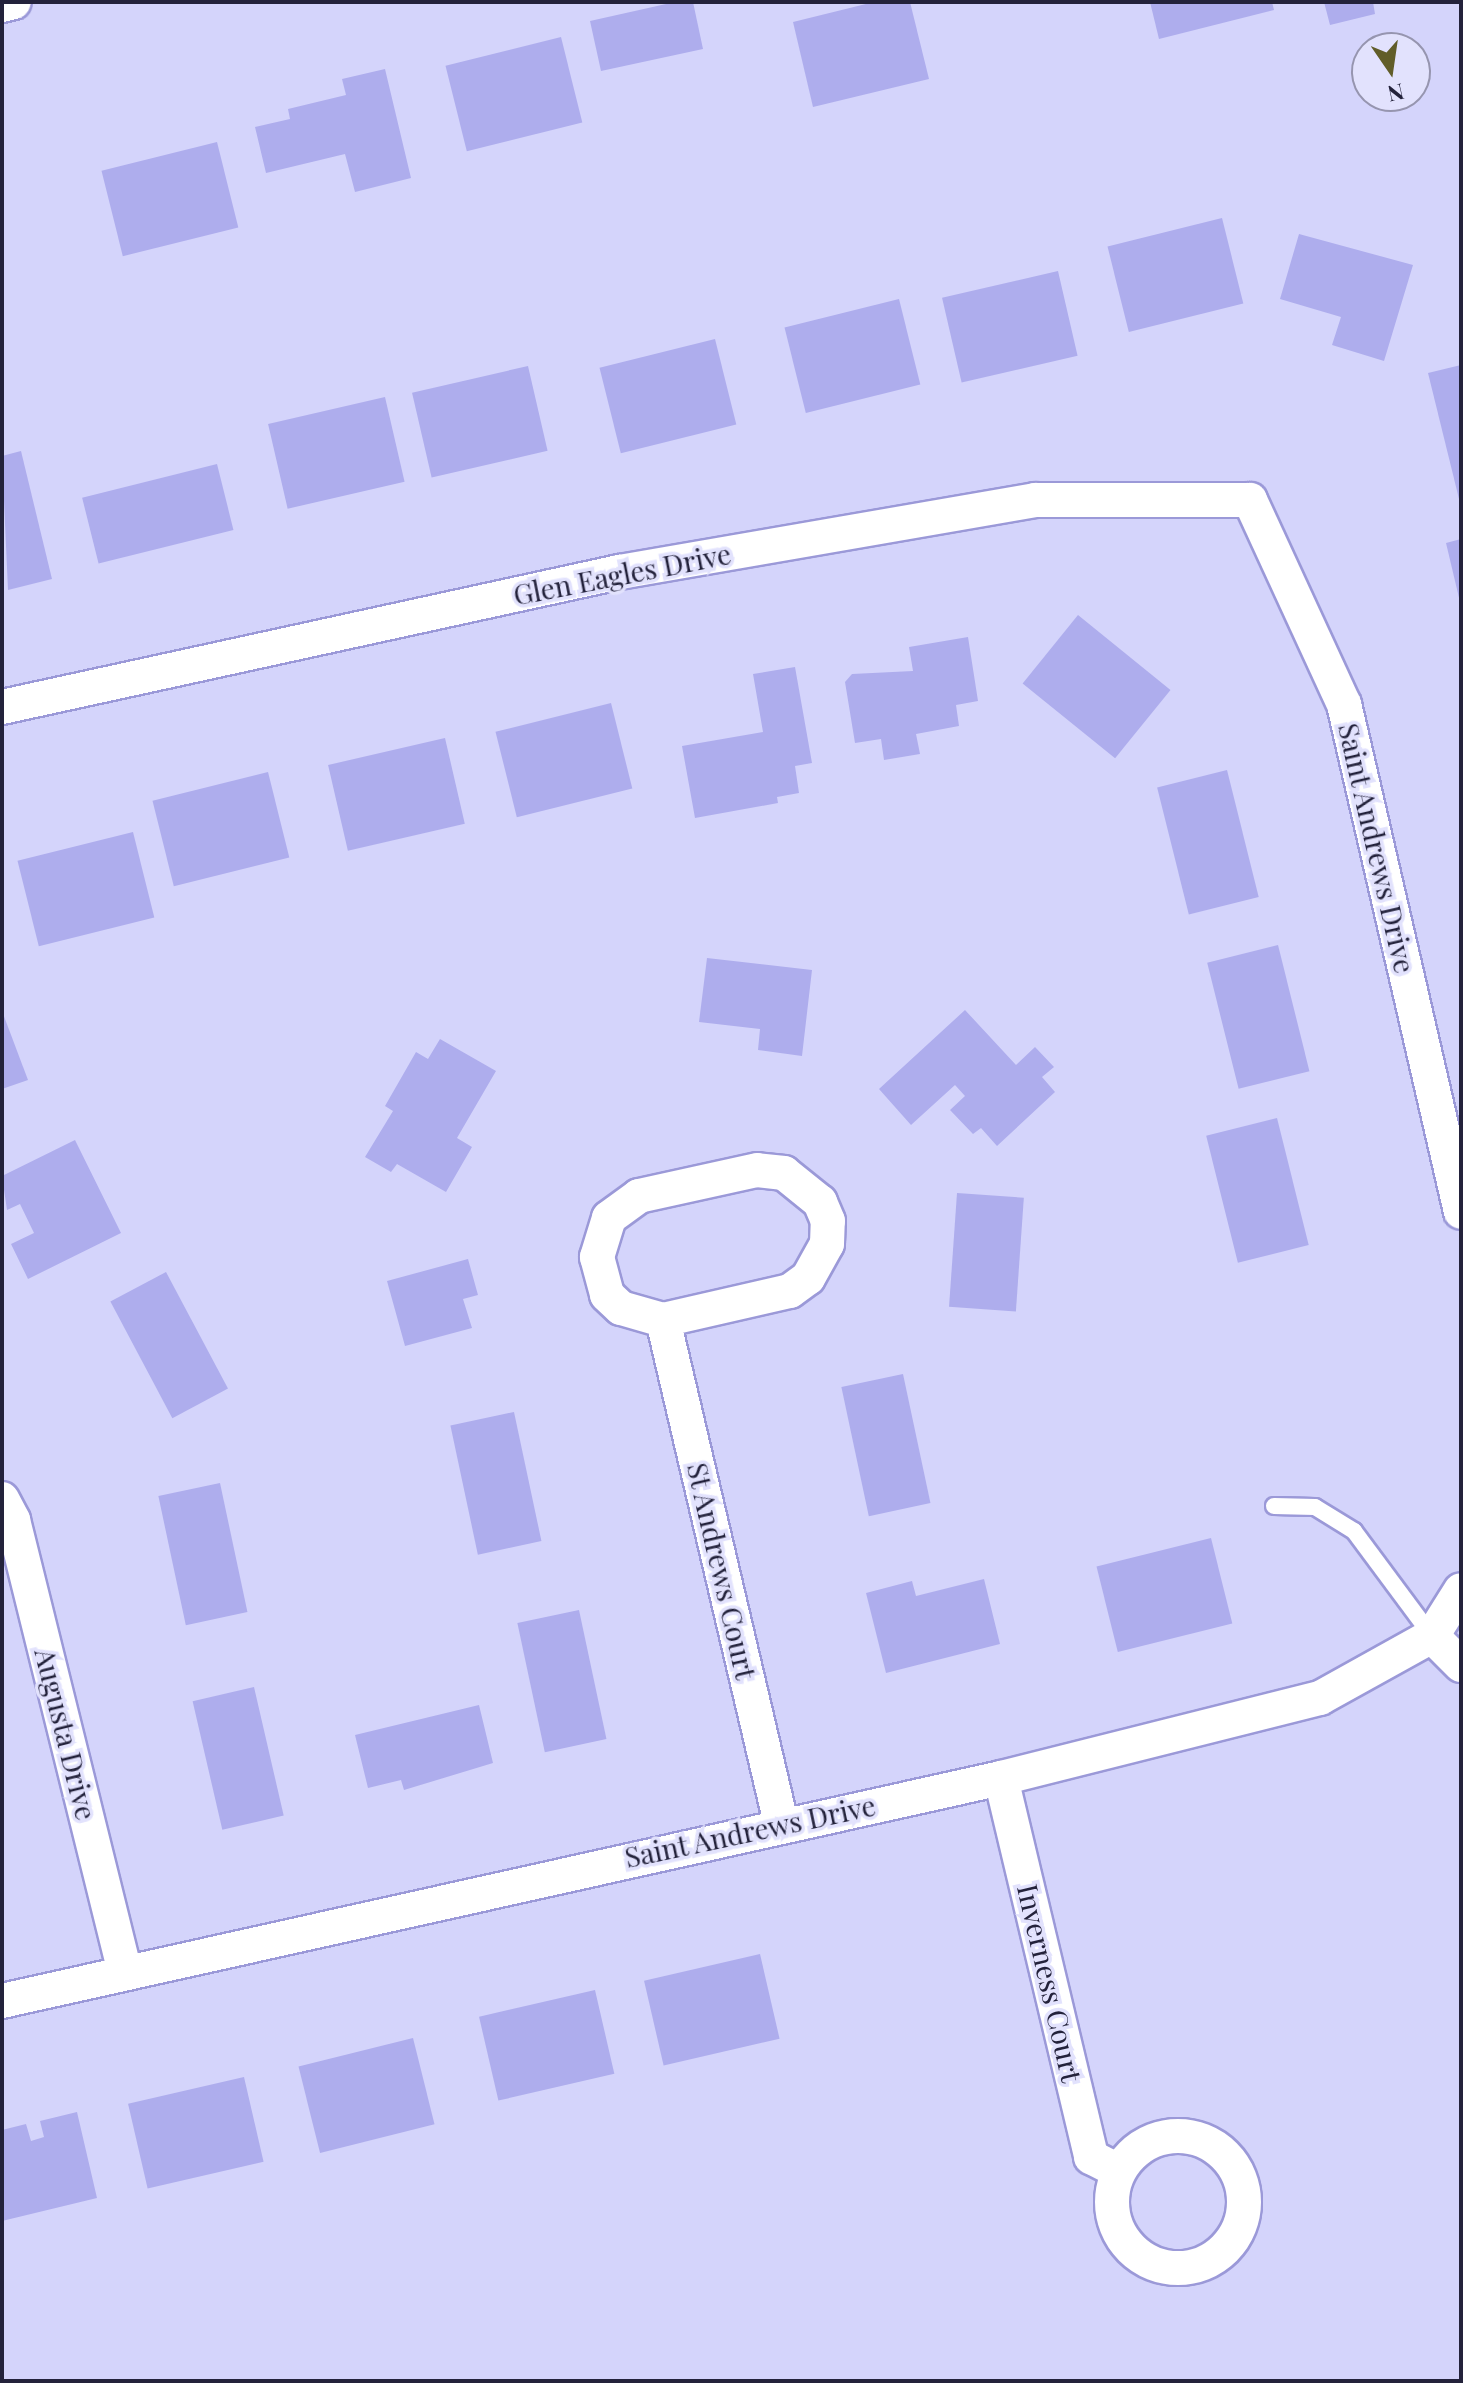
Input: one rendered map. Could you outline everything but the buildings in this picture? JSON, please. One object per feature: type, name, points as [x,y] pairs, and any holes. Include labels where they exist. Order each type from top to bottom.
[{"type":"street","points":[[2,5],[14,2]]},
{"type":"street","name":"Glen Eagles Drive","points":[[2,707],[619,572],[1035,500],[1250,500]]},
{"type":"street","name":"Saint Andrews Drive","points":[[1250,500],[1344,704],[1461,1212]]},
{"type":"street","points":[[757,1170],[784,1173],[820,1202],[828,1221],[827,1244],[808,1278],[790,1291],[663,1320],[621,1308],[600,1278],[600,1235],[623,1205],[757,1170]]},
{"type":"street","name":"St Andrews Court","points":[[663,1320],[781,1823]]},
{"type":"street","name":"Augusta Drive","points":[[2,1499],[13,1520],[125,1971]]},
{"type":"street","name":"Saint Andrews Drive","points":[[2,2001],[781,1823],[1001,1778],[1320,1698],[1432,1636],[1461,1590]]},
{"type":"street","points":[[1432,1636],[1461,1665]]},
{"type":"street","name":"Inverness Court","points":[[1001,1778],[1091,2157],[1119,2171]]},
{"type":"lane","points":[[1274,1506],[1315,1507],[1354,1531],[1432,1636]]}]
